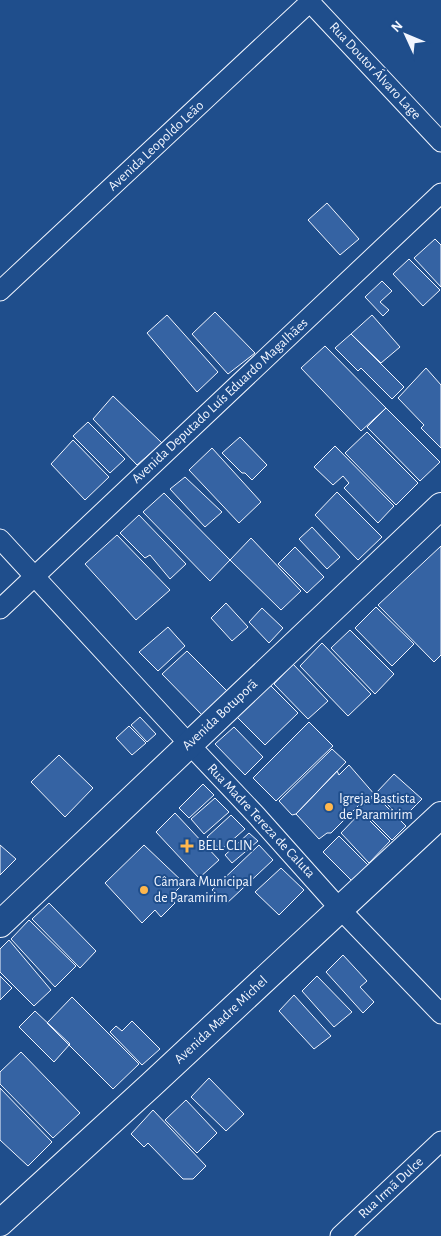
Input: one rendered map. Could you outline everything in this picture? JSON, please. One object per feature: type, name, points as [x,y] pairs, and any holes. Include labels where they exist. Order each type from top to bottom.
[{"type":"street","name":"Rua Doutor Álvaro Lage","points":[[310,1],[441,142]]},
{"type":"street","name":"Avenida Leopoldo Leão","points":[[0,291],[310,1]]},
{"type":"street","name":"Avenida Deputado Luís Eduardo Magalhães","points":[[0,609],[441,193]]},
{"type":"street","name":"Avenida Botuporã","points":[[0,924],[441,506]]},
{"type":"street","name":"Rua Madre Tereza de Caluta","points":[[0,539],[258,816],[340,908],[441,1014]]},
{"type":"street","name":"Avenida Madre Michel","points":[[0,1223],[144,1092],[441,815]]},
{"type":"street","name":"Rua Irmã Dulce","points":[[340,1236],[441,1141]]},
{"type":"building","points":[[327,203],[359,239],[340,255],[308,220]]},
{"type":"building","points":[[435,239],[441,245],[441,287],[414,258]]},
{"type":"building","points":[[409,259],[440,290],[423,306],[393,274]]},
{"type":"building","points":[[382,281],[392,291],[380,302],[389,310],[383,316],[365,297]]},
{"type":"building","points":[[215,312],[255,353],[228,374],[192,334]]},
{"type":"building","points":[[167,315],[218,372],[197,392],[147,333]]},
{"type":"building","points":[[372,315],[400,347],[381,363],[351,334]]},
{"type":"building","points":[[351,334],[404,387],[392,399],[361,368],[358,371],[335,348]]},
{"type":"building","points":[[325,346],[386,408],[361,431],[301,368]]},
{"type":"building","points":[[426,368],[441,385],[441,448],[421,428],[424,425],[398,398]]},
{"type":"building","points":[[113,396],[162,443],[137,465],[93,419]]},
{"type":"building","points":[[386,408],[440,462],[420,481],[367,427]]},
{"type":"building","points":[[88,422],[125,459],[110,473],[73,436]]},
{"type":"building","points":[[367,432],[418,483],[396,505],[345,453]]},
{"type":"building","points":[[240,437],[267,465],[252,480],[222,453]]},
{"type":"building","points":[[73,440],[109,477],[85,500],[51,464]]},
{"type":"building","points":[[335,446],[394,506],[378,523],[344,488],[349,483],[343,476],[333,485],[314,467]]},
{"type":"building","points":[[212,448],[261,502],[239,523],[189,470]]},
{"type":"building","points":[[185,477],[222,512],[205,527],[170,489]]},
{"type":"building","points":[[337,492],[382,537],[358,560],[315,515]]},
{"type":"building","points":[[164,493],[230,560],[210,581],[143,512]]},
{"type":"building","points":[[139,515],[186,564],[170,579],[150,555],[145,558],[120,533]]},
{"type":"building","points":[[312,527],[340,557],[327,569],[299,539]]},
{"type":"building","points":[[117,535],[170,590],[136,620],[85,564]]},
{"type":"building","points":[[251,538],[301,591],[281,610],[230,560]]},
{"type":"building","points":[[441,546],[441,655],[434,662],[378,605]]},
{"type":"building","points":[[295,547],[324,577],[307,593],[278,564]]},
{"type":"building","points":[[226,603],[248,627],[232,641],[211,618]]},
{"type":"building","points":[[376,607],[414,644],[392,666],[355,628]]},
{"type":"building","points":[[262,608],[283,628],[269,643],[249,622]]},
{"type":"building","points":[[168,627],[185,646],[158,671],[139,652]]},
{"type":"building","points":[[350,630],[394,674],[375,694],[331,648]]},
{"type":"building","points":[[322,643],[371,694],[348,716],[300,666]]},
{"type":"building","points":[[187,651],[228,692],[203,716],[162,674]]},
{"type":"building","points":[[293,664],[328,701],[308,719],[274,684]]},
{"type":"building","points":[[268,683],[298,713],[265,745],[235,715]]},
{"type":"building","points":[[140,717],[156,734],[147,742],[131,725]]},
{"type":"building","points":[[309,722],[333,746],[276,801],[253,778]]},
{"type":"building","points":[[129,726],[146,743],[132,755],[116,738]]},
{"type":"building","points":[[234,727],[263,757],[245,775],[215,744]]},
{"type":"building","points":[[332,749],[346,762],[296,814],[292,815],[279,801]]},
{"type":"building","points":[[59,755],[93,788],[65,817],[31,782]]},
{"type":"building","name":"Igreja Bastista de Paramirim","points":[[349,765],[375,795],[364,800],[331,833],[327,833],[319,839],[296,814],[337,771],[339,775]]},
{"type":"building","points":[[394,774],[422,799],[402,819],[376,793]]},
{"type":"building","points":[[203,784],[214,795],[189,818],[179,808]]},
{"type":"building","points":[[375,795],[406,826],[392,840],[360,808]]},
{"type":"building","points":[[215,798],[229,812],[204,834],[191,819]]},
{"type":"building","points":[[361,812],[390,841],[369,863],[341,833]]},
{"type":"building","name":"BELL CLIN","points":[[175,813],[219,860],[199,878],[156,832]]},
{"type":"building","points":[[231,815],[245,829],[221,850],[207,837]]},
{"type":"building","points":[[249,833],[258,841],[232,863],[225,855]]},
{"type":"building","points":[[339,836],[369,866],[353,882],[323,852]]},
{"type":"building","points":[[0,845],[16,859],[0,875]]},
{"type":"building","name":"Câmara Municipal de Paramirim","points":[[144,845],[184,883],[170,897],[175,903],[161,917],[155,910],[142,923],[105,883]]},
{"type":"building","points":[[259,845],[273,860],[226,904],[212,890]]},
{"type":"building","points":[[281,868],[304,890],[279,915],[255,892]]},
{"type":"building","points":[[49,903],[96,951],[80,968],[32,919]]},
{"type":"building","points":[[29,920],[76,966],[55,987],[11,939]]},
{"type":"building","points":[[9,940],[51,990],[34,1006],[0,972],[0,949]]},
{"type":"building","points":[[343,955],[367,981],[360,987],[374,1002],[363,1013],[326,972]]},
{"type":"building","points":[[0,976],[12,988],[0,1000]]},
{"type":"building","points":[[317,976],[352,1012],[334,1027],[302,991]]},
{"type":"building","points":[[294,995],[331,1036],[314,1049],[279,1011]]},
{"type":"building","points":[[72,997],[139,1064],[113,1089],[47,1023]]},
{"type":"building","points":[[35,1011],[70,1044],[54,1062],[19,1027]]},
{"type":"building","points":[[132,1021],[160,1049],[142,1065],[110,1032],[116,1026],[122,1031]]},
{"type":"building","points":[[21,1052],[80,1113],[53,1138],[0,1084],[0,1072]]},
{"type":"building","points":[[209,1078],[244,1114],[226,1131],[191,1097]]},
{"type":"building","points":[[0,1088],[52,1142],[28,1166],[0,1140]]},
{"type":"building","points":[[186,1100],[217,1133],[197,1153],[165,1120]]},
{"type":"building","points":[[153,1110],[206,1166],[193,1179],[183,1179],[148,1143],[144,1147],[131,1134]]},
{"type":"place","name":"Igreja Bastista de Paramirim","points":[[329,807]]},
{"type":"place","name":"BELL CLIN","points":[[187,846]]},
{"type":"place","name":"Câmara Municipal de Paramirim","points":[[144,890]]}]
